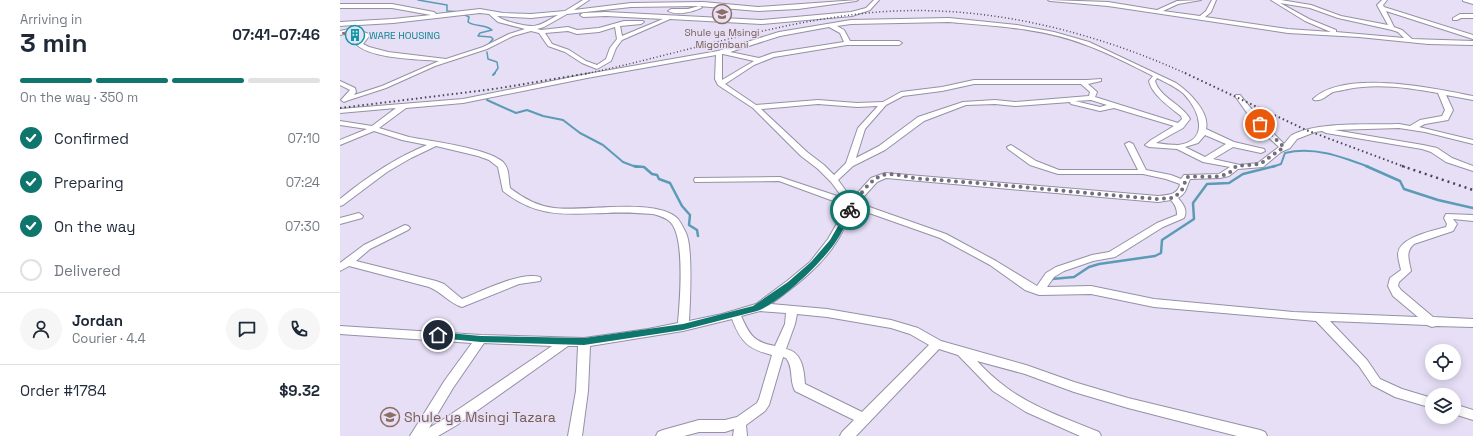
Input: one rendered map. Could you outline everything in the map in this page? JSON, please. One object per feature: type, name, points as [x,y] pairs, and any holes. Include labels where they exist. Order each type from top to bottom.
[{"type":"street","points":[[341,102],[384,87],[448,60],[485,48],[511,35],[531,29],[560,16],[587,0]]},
{"type":"street","points":[[340,24],[357,24],[472,12],[490,12],[517,16],[543,15],[610,6],[703,4],[758,9],[856,0]]},
{"type":"street","points":[[543,15],[560,16],[606,14],[748,22],[852,14],[868,9],[878,0]]},
{"type":"street","points":[[1050,0],[1080,1],[1158,11],[1288,32],[1473,43]]},
{"type":"street","points":[[1158,11],[1180,1],[1199,0]]},
{"type":"street","points":[[1201,18],[1208,12],[1214,0]]},
{"type":"street","points":[[1273,0],[1307,20],[1339,34]]},
{"type":"street","points":[[1273,0],[1311,7],[1340,17],[1392,28],[1400,31],[1410,40]]},
{"type":"street","points":[[1385,0],[1380,5],[1392,28]]},
{"type":"street","points":[[1465,0],[1473,2]]},
{"type":"street","points":[[343,4],[392,6],[431,13],[436,16]]},
{"type":"street","points":[[1382,8],[1473,37]]},
{"type":"street","points":[[490,12],[500,21],[541,32],[568,29],[577,32],[599,30],[617,25],[641,22],[645,16]]},
{"type":"street","points":[[1455,19],[1460,16],[1473,16]]},
{"type":"street","points":[[541,32],[550,45],[567,51],[584,62],[597,67],[609,60],[612,48],[620,39],[672,17]]},
{"type":"street","points":[[340,113],[463,101],[587,76],[721,52],[780,34],[830,26],[866,21],[949,20],[1017,27],[1054,34],[1087,43],[1174,84],[1186,93],[1195,104],[1204,127],[1219,140],[1230,145],[1261,151]]},
{"type":"street","points":[[641,22],[644,28]]},
{"type":"street","points":[[340,33],[351,30],[357,24]]},
{"type":"street","points":[[617,25],[620,39]]},
{"type":"street","points":[[830,26],[840,29],[845,35],[847,42]]},
{"type":"street","points":[[351,30],[367,35],[360,45],[368,50],[396,55],[448,60]]},
{"type":"street","points":[[720,84],[734,77],[759,60],[800,50],[847,42],[899,43]]},
{"type":"street","points":[[721,52],[759,60]]},
{"type":"street","points":[[721,52],[718,79],[720,84],[755,107],[834,180],[852,205]]},
{"type":"street","points":[[1156,76],[1152,82],[1153,85],[1162,96],[1184,115],[1183,123]]},
{"type":"street","points":[[1074,77],[1094,92],[1091,98]]},
{"type":"street","points":[[850,164],[862,128],[884,104],[900,94],[942,89],[963,84],[999,82],[1082,82],[1099,80]]},
{"type":"street","points":[[340,83],[354,89],[353,92],[341,102]]},
{"type":"street","points":[[1316,99],[1332,90],[1363,84],[1441,92],[1473,98]]},
{"type":"street","points":[[1411,128],[1423,122],[1445,118],[1449,110],[1441,92]]},
{"type":"street","points":[[1238,96],[1260,124],[1284,147]]},
{"type":"street","points":[[834,180],[850,164],[882,148],[921,119],[965,103],[995,102],[1015,104],[1091,98],[1183,123],[1204,127]]},
{"type":"street","points":[[1065,101],[1095,109],[1105,109],[1116,105]]},
{"type":"street","points":[[755,107],[818,102],[857,105],[884,104]]},
{"type":"street","points":[[340,143],[373,129],[403,106]]},
{"type":"street","points":[[340,113],[351,123]]},
{"type":"street","points":[[340,123],[351,123],[473,153],[498,163],[505,173],[506,189],[519,199],[539,207],[564,212],[620,210],[654,211],[666,215],[675,221],[682,234],[684,246],[685,303],[683,327]]},
{"type":"street","points":[[1183,123],[1149,145],[1179,147],[1195,141],[1201,136],[1204,127]]},
{"type":"street","points":[[1179,147],[1206,160],[1236,166],[1260,164],[1284,147],[1294,137],[1317,130],[1335,127],[1388,126],[1411,128],[1473,142]]},
{"type":"street","points":[[1317,130],[1423,147],[1434,150],[1448,160],[1473,169]]},
{"type":"street","points":[[340,203],[383,171],[410,154],[434,144]]},
{"type":"street","points":[[1129,144],[1142,172]]},
{"type":"street","points":[[1206,160],[1230,145]]},
{"type":"street","points":[[1011,147],[1033,163],[1058,172],[1142,172],[1168,176],[1184,183]]},
{"type":"street","points":[[760,307],[791,284],[813,264],[832,241],[852,205],[874,180],[880,176],[890,174],[921,179],[951,180],[1158,199],[1173,198],[1182,190],[1187,177],[1223,176],[1229,174],[1236,166]]},
{"type":"street","points":[[698,180],[780,179],[852,205],[904,221],[943,236],[993,263],[1029,287],[1039,291],[1091,290],[1136,300],[1172,305],[1319,317],[1432,323],[1473,323]]},
{"type":"street","points":[[1039,291],[1050,275],[1060,269],[1087,260],[1117,253],[1160,225],[1181,216],[1182,211],[1180,206],[1173,198]]},
{"type":"street","points":[[340,221],[359,216]]},
{"type":"street","points":[[1432,323],[1397,293],[1393,286],[1394,280],[1406,272],[1403,253],[1405,247],[1411,242],[1450,228],[1452,224],[1448,218],[1449,216],[1473,218]]},
{"type":"street","points":[[344,265],[367,248],[405,228]]},
{"type":"street","points":[[344,265],[432,284],[462,303],[518,281],[536,279]]},
{"type":"street","points":[[340,330],[481,339],[584,342],[683,327],[760,307],[792,309],[890,324],[914,331],[938,344],[961,352],[1026,370],[1128,403],[1260,436]]},
{"type":"street","points":[[663,436],[699,426],[725,426],[740,422],[761,407],[765,401],[779,351],[790,324],[792,309]]},
{"type":"street","points":[[735,314],[744,336],[752,344],[790,354],[794,358],[797,364],[799,387],[864,418]]},
{"type":"street","points":[[1319,317],[1363,363],[1376,382],[1399,393],[1425,401]]},
{"type":"street","points":[[418,436],[449,384],[481,339]]},
{"type":"street","points":[[428,436],[566,342]]},
{"type":"street","points":[[575,436],[582,391],[584,342]]},
{"type":"street","points":[[847,436],[938,344]]},
{"type":"street","points":[[961,352],[988,379],[1009,396],[1049,418],[1094,436]]},
{"type":"street","points":[[1461,411],[1473,415]]},
{"type":"street","points":[[740,422],[740,436]]},
{"type":"building","points":[[349,31],[359,34],[353,36],[342,33]]},
{"type":"waterway","points":[[418,0],[447,5],[447,11],[460,12]]},
{"type":"waterway","points":[[463,14],[469,17],[468,22],[471,24],[486,27],[492,30],[480,33],[478,36],[491,37],[493,39],[487,46]]},
{"type":"waterway","points":[[487,52],[488,59],[497,62],[498,68],[494,74]]},
{"type":"waterway","points":[[487,100],[516,113],[527,110],[543,116],[563,120],[580,133],[603,145],[623,162],[636,167],[644,167]]},
{"type":"waterway","points":[[1275,166],[1281,164],[1285,153],[1307,151],[1338,156],[1369,167]]},
{"type":"waterway","points":[[634,166],[644,167]]},
{"type":"waterway","points":[[1052,279],[1074,277],[1089,267],[1099,264],[1155,256],[1161,253],[1162,240],[1194,219],[1193,203],[1207,184],[1229,183],[1243,174],[1275,166]]},
{"type":"waterway","points":[[1366,166],[1400,181],[1404,189],[1438,200],[1473,208]]},
{"type":"waterway","points":[[644,167],[652,174],[657,175],[659,179],[670,183],[682,206],[690,215],[689,225],[697,230],[698,236]]},
{"type":"railway","points":[[588,73],[761,31],[796,24],[867,13],[908,11],[949,12],[1031,22],[1111,44],[1187,74]]},
{"type":"railway","points":[[340,108],[494,89],[588,73]]},
{"type":"railway","points":[[1185,73],[1306,130],[1405,167]]},
{"type":"railway","points":[[1402,166],[1473,190]]},
{"type":"way so far","points":[[850,210],[852,205],[874,180],[880,176],[890,174],[921,179],[974,182],[1013,187],[1158,199],[1173,198],[1184,187],[1185,179],[1187,177],[1223,176],[1233,171],[1236,166],[1247,166],[1265,162],[1278,150],[1284,147],[1260,124]]},
{"type":"place","name":"Shule ya Msingi Migombani","points":[[722,14]]},
{"type":"place","name":"WARE HOUSING","points":[[355,35]]},
{"type":"place","name":"Shule ya Msingi Tazara","points":[[390,417]]},
{"type":"route","points":[[438,335],[481,339],[584,342],[683,327],[754,309],[760,307],[791,284],[813,264],[832,241],[850,210]]}]
